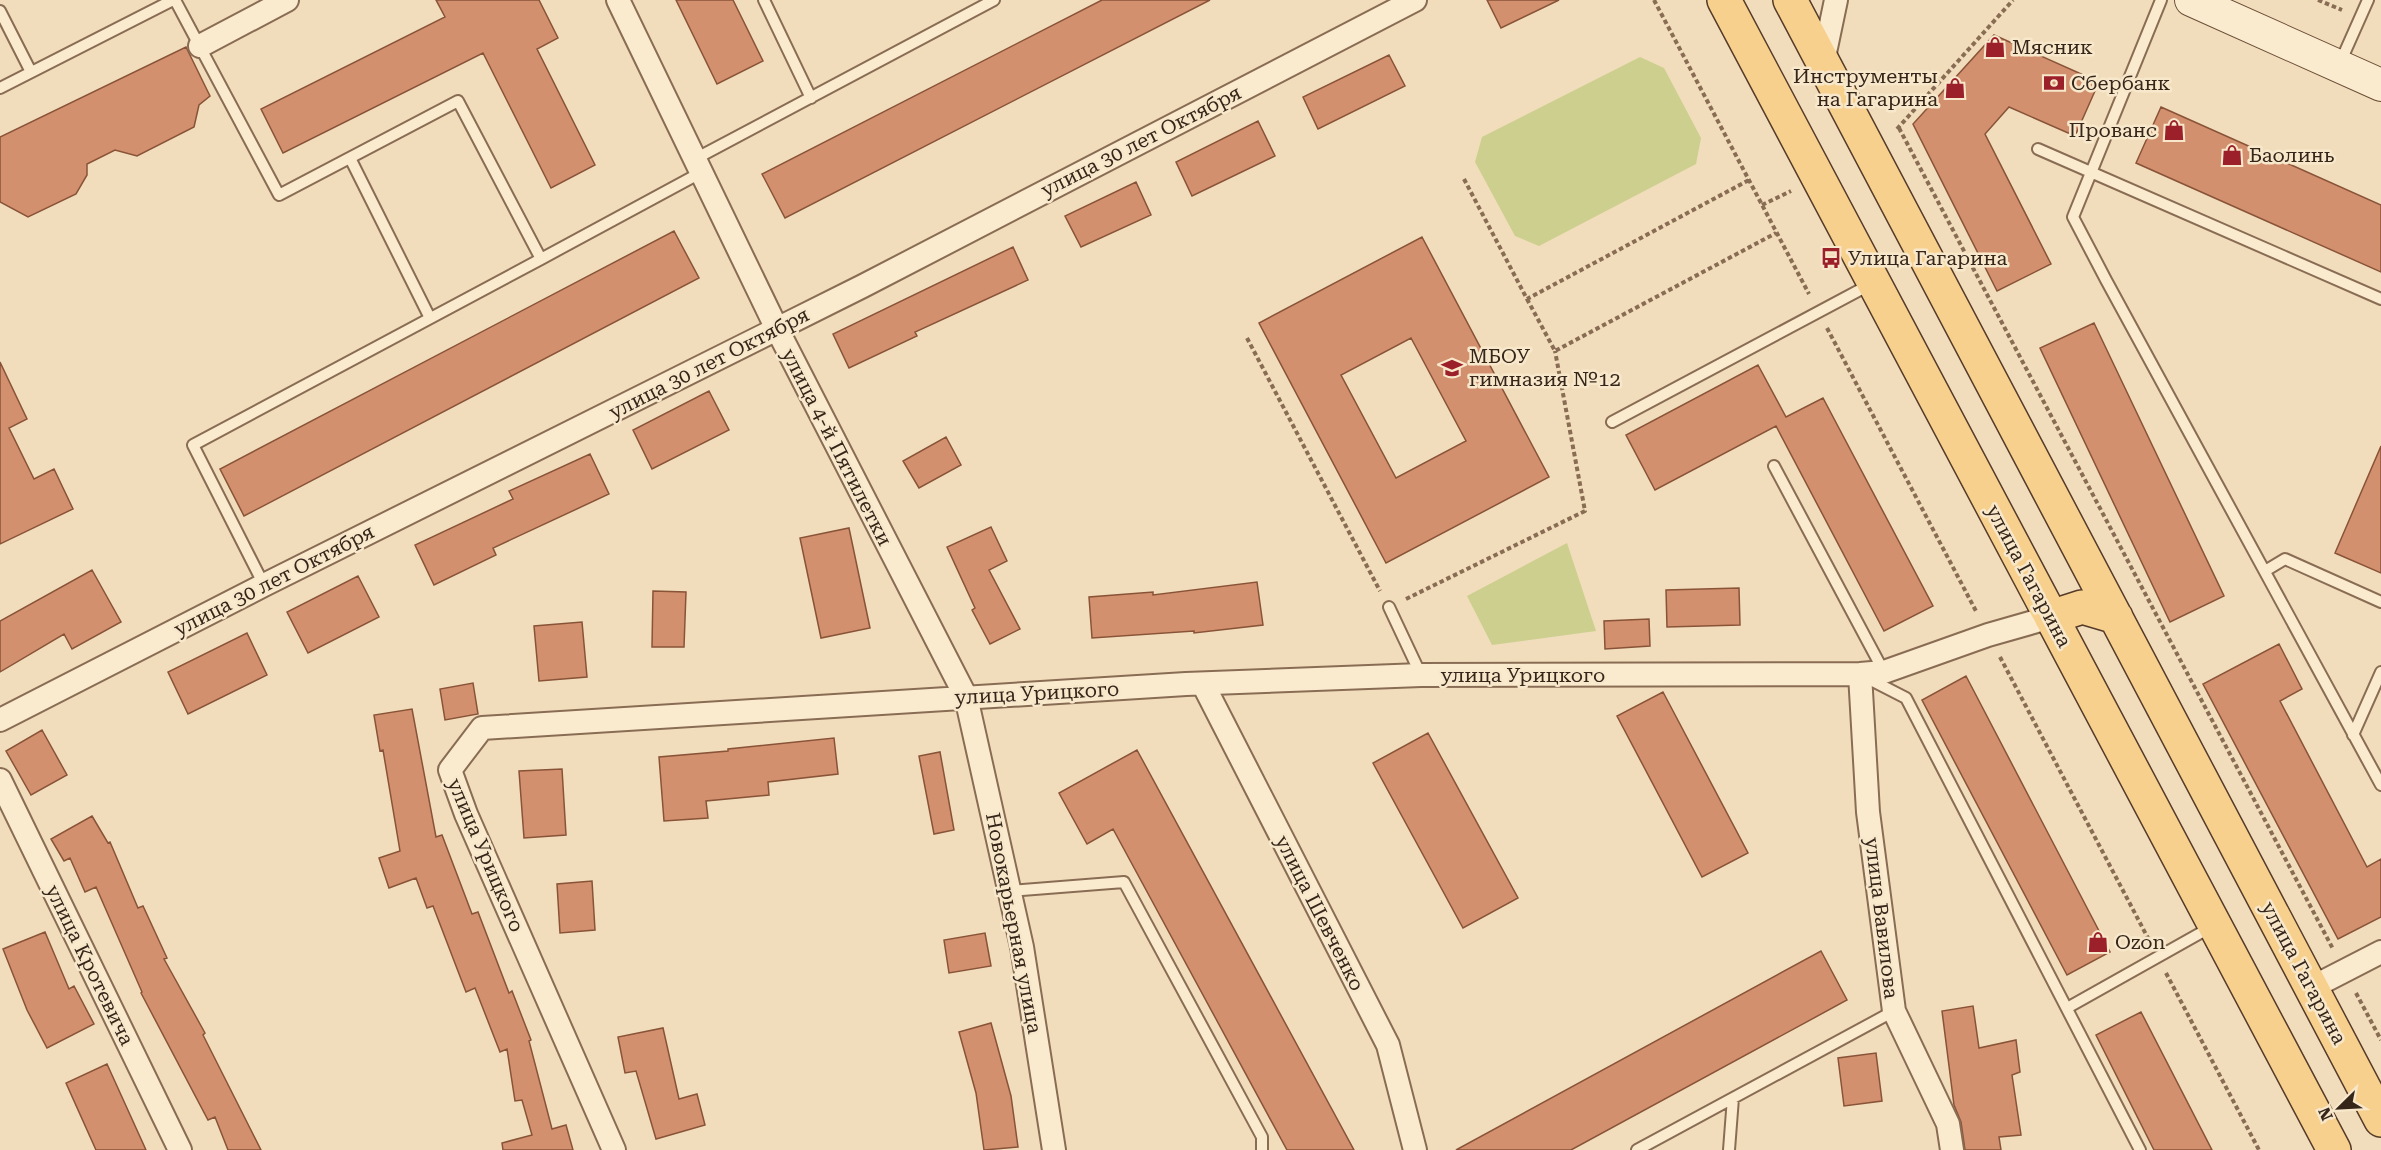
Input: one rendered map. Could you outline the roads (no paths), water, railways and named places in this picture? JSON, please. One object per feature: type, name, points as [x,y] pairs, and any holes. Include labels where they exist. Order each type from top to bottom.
[{"type":"main road","name":"улица Гагарина","points":[[1724,0],[2334,1150]]},
{"type":"main road","name":"улица Гагарина","points":[[1790,0],[2381,1120]]},
{"type":"main road","points":[[2191,0],[2226,11],[2381,85]]},
{"type":"main road","points":[[2051,617],[2082,607],[2116,616]]},
{"type":"street","points":[[200,46],[287,0]]},
{"type":"street","name":"улица 4-й Пятилетки","points":[[618,0],[777,329],[966,697]]},
{"type":"street","name":"улица 30 лет Октября","points":[[0,720],[264,585],[777,329],[1386,10],[1415,0]]},
{"type":"street","points":[[1823,62],[1836,0]]},
{"type":"street","name":"улица Урицкого","points":[[614,1150],[466,814],[450,771],[482,728],[966,697],[1421,675],[1860,674],[1884,672],[1988,635],[2051,617]]},
{"type":"street","name":"улица Вавилова","points":[[1860,674],[1868,812],[1894,1011],[1948,1124],[1952,1150]]},
{"type":"street","name":"улица Шевченко","points":[[1203,684],[1388,1045],[1415,1150]]},
{"type":"street","name":"Новокарьерная улица","points":[[966,697],[1022,947],[1054,1150]]},
{"type":"street","name":"улица Кротевича","points":[[0,780],[180,1150]]},
{"type":"street","points":[[2311,988],[2381,952]]},
{"type":"lane","points":[[0,88],[174,0],[279,195],[458,101],[541,259]]},
{"type":"lane","points":[[764,0],[811,98]]},
{"type":"lane","points":[[264,585],[193,445],[541,259],[811,98],[994,0]]},
{"type":"lane","points":[[2161,0],[2073,217],[2381,785]]},
{"type":"lane","points":[[2339,66],[2368,0]]},
{"type":"lane","points":[[0,11],[31,72]]},
{"type":"lane","points":[[2038,149],[2381,299]]},
{"type":"lane","points":[[350,158],[430,318]]},
{"type":"lane","points":[[1612,422],[1874,282]]},
{"type":"lane","points":[[1774,466],[1884,672]]},
{"type":"lane","points":[[2265,571],[2285,559],[2381,602]]},
{"type":"lane","points":[[1389,607],[1421,675]]},
{"type":"lane","points":[[2354,735],[2381,672]]},
{"type":"lane","points":[[1860,674],[1906,698],[2140,1150]]},
{"type":"lane","points":[[1010,891],[1124,882],[1262,1137],[1262,1150]]},
{"type":"lane","points":[[2067,1008],[2215,925]]},
{"type":"lane","points":[[1637,1150],[1894,1011]]},
{"type":"lane","points":[[1729,1150],[1733,1098]]},
{"type":"place","name":"Мясник","points":[[1995,47]]},
{"type":"place","name":"Сбербанк","points":[[2054,83]]},
{"type":"place","name":"Инструменты на Гагарина","points":[[1955,88]]},
{"type":"place","name":"Прованс","points":[[2174,130]]},
{"type":"place","name":"Баолинь","points":[[2232,155]]},
{"type":"place","name":"Улица Гагарина","points":[[1831,258]]},
{"type":"place","name":"МБОУ гимназия №12","points":[[1452,368]]},
{"type":"place","name":"Ozon","points":[[2098,942]]}]
